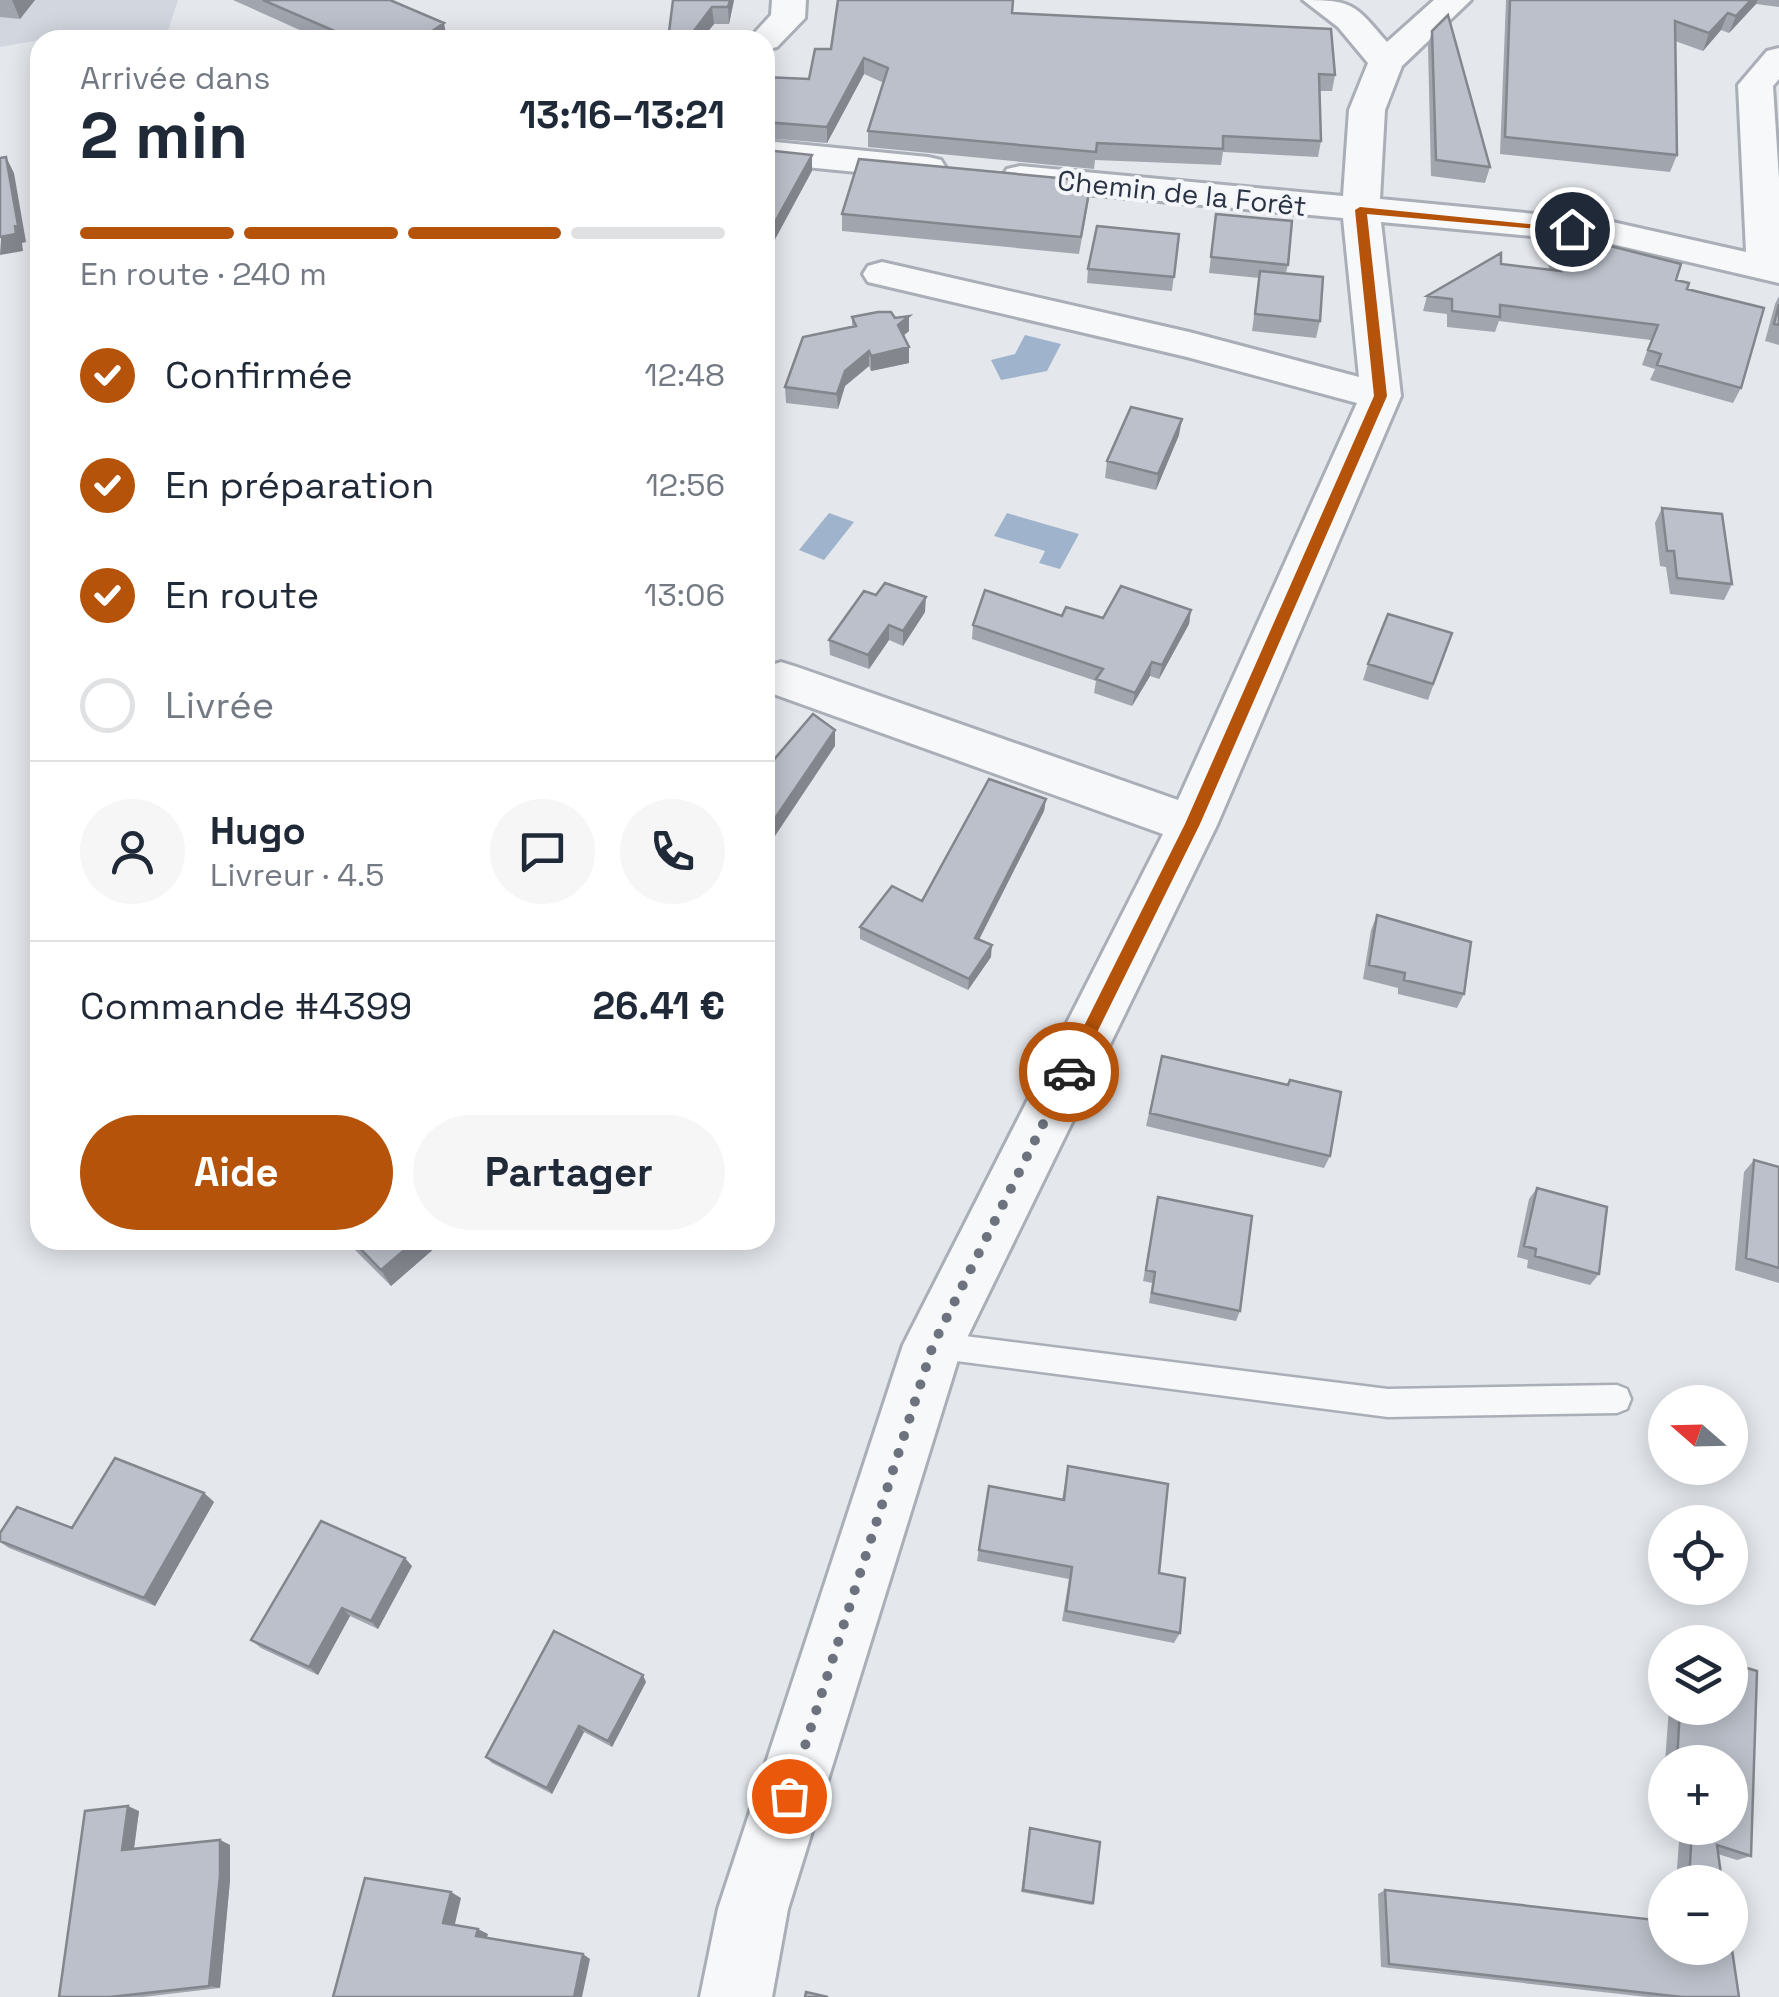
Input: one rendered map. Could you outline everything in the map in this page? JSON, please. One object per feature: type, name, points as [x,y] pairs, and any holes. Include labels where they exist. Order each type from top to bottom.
[{"type":"street","points":[[775,30],[788,18],[788,0]]},
{"type":"street","points":[[1320,0],[1350,20],[1386,62]]},
{"type":"street","points":[[1442,0],[1454,0]]},
{"type":"street","points":[[736,1997],[753,1910],[933,1345],[1192,824],[1381,396],[1360,210],[1367,110],[1386,62],[1454,0]]},
{"type":"street","points":[[1773,270],[1755,85],[1779,58]]},
{"type":"street","name":"Chemin de la Forêt","points":[[775,153],[1608,232],[1773,270]]},
{"type":"street","points":[[882,274],[1189,345],[1381,396]]},
{"type":"street","points":[[781,680],[1192,824]]},
{"type":"lane","points":[[933,1345],[1388,1403],[1617,1399]]},
{"type":"shaded area","points":[[0,0],[178,0],[168,30],[30,30],[30,42],[0,47]]},
{"type":"water","points":[[1025,335],[1061,344],[1047,371],[1001,380],[991,360],[1015,354]]},
{"type":"water","points":[[829,513],[854,522],[824,560],[799,550]]},
{"type":"water","points":[[1007,513],[1079,534],[1060,569],[1039,563],[1045,551],[994,536]]},
{"type":"building","points":[[263,0],[390,0],[444,23],[434,30],[332,30]]},
{"type":"building","points":[[673,0],[730,0],[728,7],[712,7],[695,30],[669,30]]},
{"type":"building","points":[[838,0],[1013,0],[1012,13],[1331,29],[1335,75],[1319,74],[1321,141],[1223,136],[1223,149],[1097,143],[1096,152],[868,131],[888,68],[864,58],[827,127],[775,123],[775,77],[809,79],[815,49],[831,49]]},
{"type":"building","points":[[1510,0],[1751,0],[1736,16],[1728,13],[1709,33],[1675,21],[1677,155],[1505,137]]},
{"type":"building","points":[[1448,15],[1490,167],[1436,160],[1432,31]]},
{"type":"building","points":[[775,151],[812,155],[775,222]]},
{"type":"building","points":[[6,157],[18,225],[16,234],[0,237],[0,158]]},
{"type":"building","points":[[859,159],[1091,181],[1081,237],[842,214]]},
{"type":"building","points":[[1216,214],[1292,221],[1288,265],[1211,257]]},
{"type":"building","points":[[1097,226],[1179,234],[1174,277],[1088,269]]},
{"type":"building","points":[[1547,230],[1681,264],[1676,280],[1689,283],[1687,289],[1764,308],[1741,388],[1657,365],[1661,354],[1648,350],[1658,325],[1500,305],[1500,317],[1452,311],[1452,299],[1427,296],[1501,253],[1501,264],[1561,271]]},
{"type":"building","points":[[1260,271],[1323,277],[1320,321],[1255,314]]},
{"type":"building","points":[[891,312],[895,318],[909,316],[898,325],[909,347],[871,356],[869,351],[845,371],[837,394],[785,387],[803,337],[856,326],[852,317]]},
{"type":"building","points":[[1131,407],[1182,419],[1158,474],[1107,461]]},
{"type":"building","points":[[1662,508],[1722,514],[1732,584],[1677,578],[1674,551],[1667,551]]},
{"type":"building","points":[[885,583],[926,597],[903,631],[889,625],[868,655],[829,640],[864,591],[876,595]]},
{"type":"building","points":[[1121,586],[1191,610],[1162,665],[1152,662],[1135,693],[1096,679],[1103,669],[973,625],[985,590],[1062,616],[1066,607],[1103,618]]},
{"type":"building","points":[[1388,614],[1452,633],[1433,684],[1368,664]]},
{"type":"building","points":[[813,714],[835,730],[775,818],[775,758]]},
{"type":"building","points":[[989,779],[1046,799],[975,938],[992,945],[969,979],[860,927],[892,886],[922,901]]},
{"type":"building","points":[[1377,915],[1471,942],[1464,994],[1404,980],[1405,973],[1369,965]]},
{"type":"building","points":[[1162,1056],[1288,1085],[1290,1080],[1341,1092],[1330,1156],[1150,1113]]},
{"type":"building","points":[[1754,1160],[1779,1167],[1779,1268],[1746,1258]]},
{"type":"building","points":[[1537,1188],[1607,1207],[1599,1274],[1535,1256],[1536,1249],[1524,1246]]},
{"type":"building","points":[[1158,1197],[1252,1216],[1240,1311],[1152,1293],[1155,1272],[1146,1270]]},
{"type":"building","points":[[362,1250],[404,1250],[381,1270]]},
{"type":"building","points":[[115,1458],[204,1493],[144,1598],[0,1541],[0,1533],[17,1507],[72,1528]]},
{"type":"building","points":[[1068,1466],[1168,1484],[1159,1573],[1185,1578],[1180,1633],[1066,1611],[1072,1567],[979,1550],[989,1486],[1064,1500]]},
{"type":"building","points":[[321,1521],[405,1558],[371,1621],[342,1608],[309,1667],[251,1640]]},
{"type":"building","points":[[554,1631],[643,1675],[608,1741],[579,1726],[547,1788],[486,1757]]},
{"type":"building","points":[[1748,1668],[1757,1671],[1751,1856],[1717,1845],[1748,1845],[1748,1745],[1678,1745],[1679,1725],[1748,1725]]},
{"type":"building","points":[[128,1806],[122,1850],[220,1840],[209,1986],[110,1997],[59,1997],[85,1811]]},
{"type":"building","points":[[1030,1828],[1100,1842],[1093,1903],[1023,1890]]},
{"type":"building","points":[[1691,1845],[1717,1845],[1720,1865],[1690,1865]]},
{"type":"building","points":[[365,1878],[451,1892],[443,1923],[478,1929],[476,1936],[583,1954],[574,1997],[333,1997]]},
{"type":"building","points":[[1385,1890],[1648,1919],[1648,1965],[1734,1965],[1739,1997],[1682,1997],[1389,1964]]},
{"type":"way so far","points":[[789,1796],[933,1345],[1069,1072]]},
{"type":"route","points":[[1069,1072],[1192,824],[1381,396],[1360,210],[1572,229]]}]
